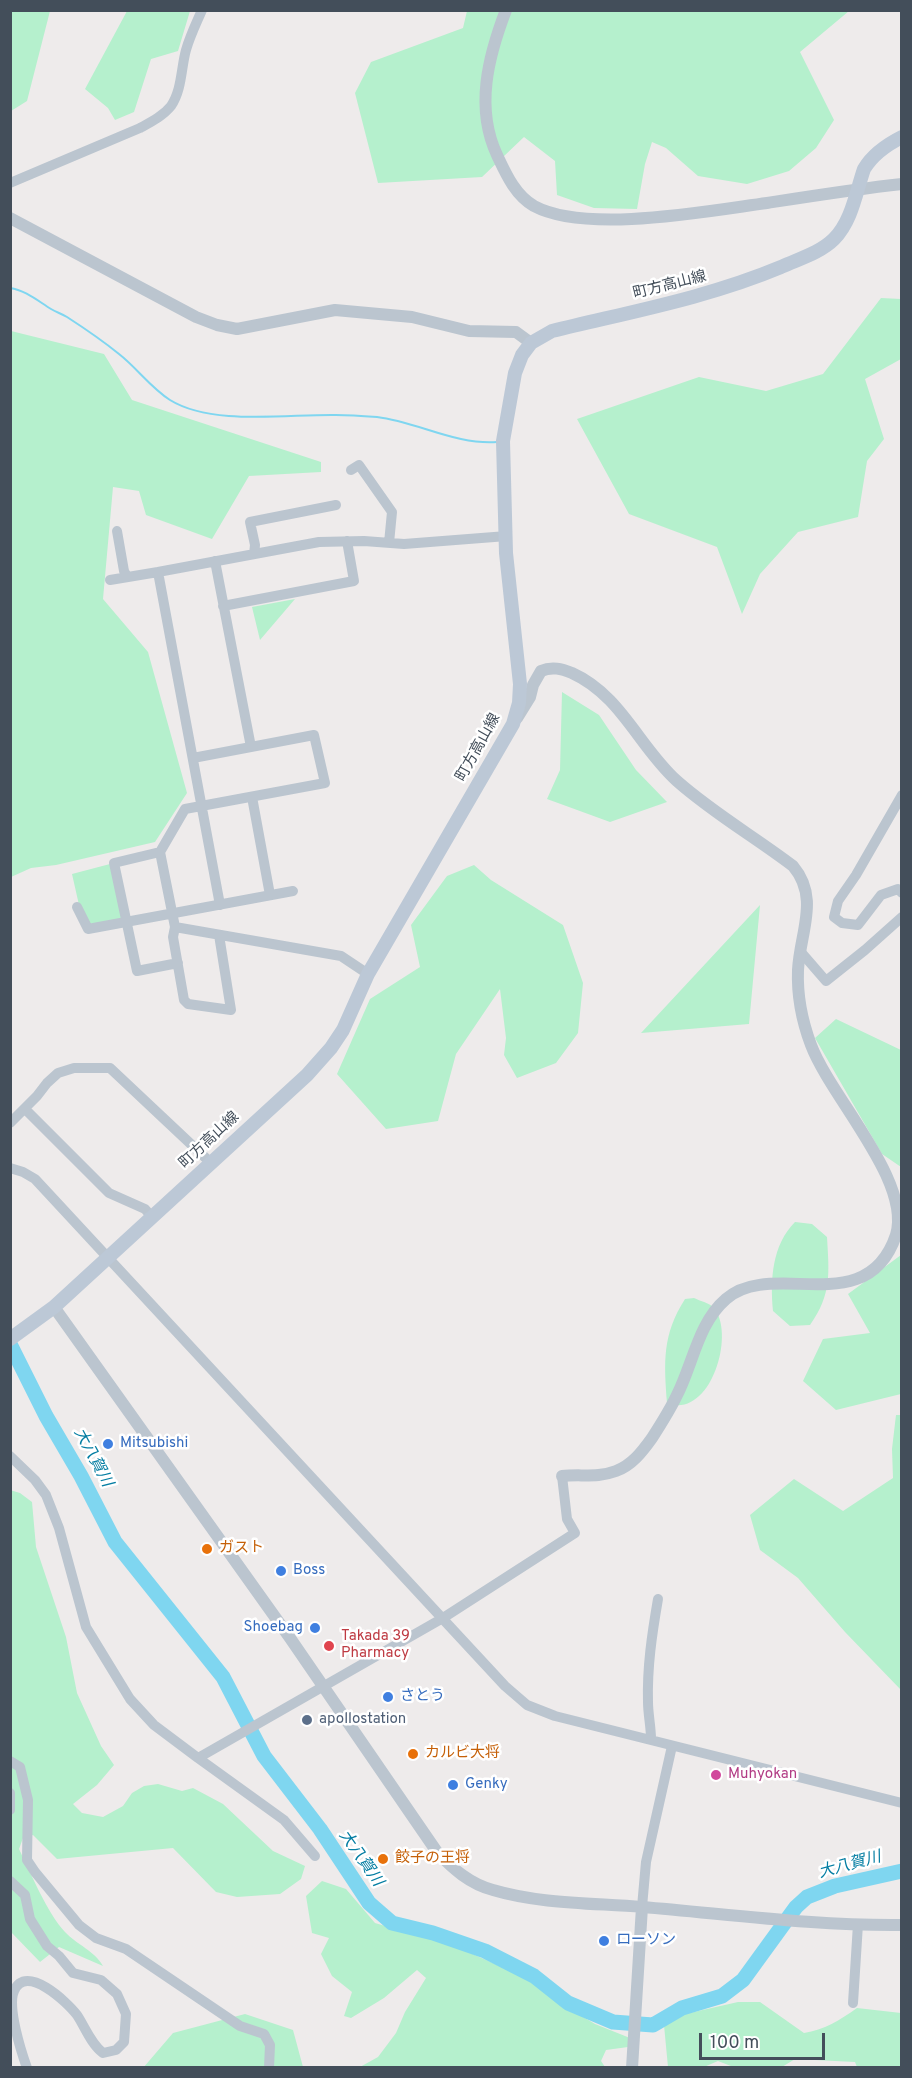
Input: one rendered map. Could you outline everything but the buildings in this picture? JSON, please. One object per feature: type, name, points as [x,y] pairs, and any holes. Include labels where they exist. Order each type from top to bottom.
[{"type":"main road","name":"町方高山線","points":[[10,1339],[54,1307],[306,1075],[331,1048],[343,1030],[368,974],[513,724],[519,703],[520,684],[510,595],[503,441],[515,373],[522,355],[531,343],[552,331],[706,294],[746,281],[828,244],[841,231],[850,213],[864,169],[869,161],[876,153],[902,137]]},
{"type":"street","points":[[10,183],[140,128],[159,117],[175,100],[185,52],[202,10]]},
{"type":"street","points":[[506,10],[489,64],[484,107],[487,125],[492,144],[516,190],[531,204],[544,210],[565,216],[603,219],[673,216],[902,184]]},
{"type":"street","points":[[10,218],[196,317],[228,328],[245,328],[335,310],[348,310],[412,316],[469,331],[516,332],[531,343]]},
{"type":"street","points":[[351,470],[359,465],[392,512],[389,543]]},
{"type":"street","points":[[254,554],[255,545],[250,522],[336,505]]},
{"type":"street","points":[[117,531],[127,577]]},
{"type":"street","points":[[110,580],[319,542],[404,544],[507,536]]},
{"type":"street","points":[[224,606],[354,581],[347,541]]},
{"type":"street","points":[[215,561],[251,747]]},
{"type":"street","points":[[158,572],[220,905]]},
{"type":"street","points":[[198,1758],[443,1618],[575,1533],[567,1519],[562,1476],[605,1475],[624,1468],[638,1457],[678,1395],[708,1321],[718,1306],[729,1296],[751,1286],[778,1284],[816,1286],[845,1282],[866,1274],[884,1258],[897,1229],[897,1202],[891,1183],[832,1087],[816,1059],[808,1038],[798,986],[800,951],[808,902],[806,887],[800,873],[786,860],[676,780],[617,707],[597,688],[565,670],[541,671],[530,697],[513,724]]},
{"type":"street","points":[[193,758],[314,735],[325,783],[185,809],[160,852],[175,927],[173,937],[184,1000],[188,1004],[231,1010],[219,935]]},
{"type":"street","points":[[902,795],[856,875],[838,901],[834,916],[842,923],[858,925],[881,895],[898,889],[902,893]]},
{"type":"street","points":[[252,797],[270,895]]},
{"type":"street","points":[[160,852],[114,863],[138,971],[178,963]]},
{"type":"street","points":[[77,907],[88,929],[293,891]]},
{"type":"street","points":[[800,951],[826,981],[902,917]]},
{"type":"street","points":[[175,927],[341,956],[368,974]]},
{"type":"street","points":[[10,1123],[58,1073],[74,1068],[110,1068],[211,1163]]},
{"type":"street","points":[[25,1108],[109,1194],[145,1209],[152,1217]]},
{"type":"street","points":[[10,1168],[35,1179],[505,1686],[527,1705],[555,1716],[902,1803]]},
{"type":"street","points":[[54,1307],[283,1629],[437,1852],[454,1870],[490,1890],[511,1895],[768,1918],[902,1925]]},
{"type":"street","points":[[10,1456],[35,1480],[49,1501],[59,1528],[86,1627],[130,1699],[154,1725],[284,1820],[315,1856]]},
{"type":"street","points":[[651,1739],[648,1700],[649,1666],[651,1633],[658,1599]]},
{"type":"street","points":[[632,2067],[646,1862],[672,1746]]},
{"type":"street","points":[[10,1761],[20,1767],[28,1800],[27,1860],[34,1872],[74,1920],[89,1934],[126,1949],[240,2026],[264,2034],[270,2045],[269,2067]]},
{"type":"street","points":[[10,1792],[10,1810]]},
{"type":"street","points":[[10,1881],[25,1895],[30,1919],[42,1941],[74,1973],[106,1983],[120,1999],[126,2014],[124,2042],[116,2050],[103,2053],[66,2004],[38,1982],[29,1980],[21,1982],[13,1997],[17,2040],[27,2067]]},
{"type":"street","points":[[853,2002],[858,1924]]},
{"type":"green space","points":[[11,10],[50,11],[27,101],[11,111]]},
{"type":"green space","points":[[127,11],[190,11],[178,51],[151,59],[134,112],[115,120],[108,108],[85,89]]},
{"type":"green space","points":[[467,11],[849,11],[800,52],[834,120],[816,148],[789,171],[747,184],[698,176],[666,148],[652,142],[645,164],[637,209],[594,208],[557,195],[555,161],[524,137],[482,177],[378,183],[355,93],[371,62],[463,28]]},
{"type":"green space","points":[[881,298],[901,299],[901,359],[865,379],[884,439],[867,461],[858,517],[798,532],[760,574],[742,614],[717,547],[629,514],[577,419],[699,377],[766,391],[823,374]]},
{"type":"green space","points":[[11,331],[104,354],[132,400],[321,462],[321,472],[249,476],[212,539],[146,515],[139,491],[113,487],[103,599],[148,652],[187,793],[155,842],[56,865],[31,868],[11,877]]},
{"type":"green space","points":[[295,599],[260,640],[252,607]]},
{"type":"green space","points":[[562,692],[599,715],[636,770],[667,802],[610,822],[547,799],[560,770]]},
{"type":"green space","points":[[110,864],[122,914],[121,920],[90,924],[79,905],[72,874]]},
{"type":"green space","points":[[474,865],[491,880],[563,925],[583,983],[578,1033],[556,1063],[517,1078],[504,1055],[506,1038],[500,989],[456,1054],[438,1121],[386,1129],[337,1074],[370,999],[420,967],[411,925],[447,876]]},
{"type":"green space","points":[[760,905],[749,1024],[641,1033]]},
{"type":"green space","points":[[836,1019],[901,1050],[901,1167],[882,1154],[815,1038]]},
{"type":"green space","points":[[795,1222],[812,1224],[827,1237],[828,1283],[822,1303],[810,1325],[790,1326],[773,1311],[772,1287],[777,1252],[787,1231]]},
{"type":"green space","points":[[901,1255],[901,1394],[836,1410],[803,1381],[823,1339],[870,1333],[848,1294]]},
{"type":"green space","points":[[694,1298],[714,1308],[720,1321],[722,1337],[720,1354],[707,1388],[696,1399],[682,1405],[667,1403],[665,1362],[668,1337],[685,1299]]},
{"type":"green space","points":[[896,1415],[901,1415],[901,1690],[845,1632],[798,1578],[760,1550],[750,1515],[794,1479],[843,1511],[893,1478],[892,1449]]},
{"type":"green space","points":[[10,1490],[20,1493],[32,1502],[36,1547],[66,1637],[77,1693],[101,1746],[114,1765],[97,1785],[73,1804],[82,1813],[103,1817],[123,1806],[132,1793],[144,1786],[158,1784],[182,1791],[193,1788],[223,1804],[273,1851],[305,1866],[301,1879],[280,1894],[237,1897],[216,1892],[173,1848],[57,1859],[33,1835],[23,1838],[19,1849],[46,1904],[65,1932],[95,1956],[103,1966],[59,1947],[40,1962],[11,1932]]},
{"type":"green space","points":[[322,1881],[346,1889],[375,1923],[457,1947],[533,1981],[565,2006],[595,2024],[630,2038],[628,2047],[606,2050],[601,2061],[605,2067],[360,2067],[378,2057],[396,2033],[405,2012],[426,1978],[417,1970],[384,1998],[351,2018],[344,2016],[352,1992],[332,1976],[321,1954],[329,1938],[312,1933],[306,1896]]},
{"type":"green space","points":[[738,2002],[760,2002],[804,2033],[832,2024],[857,2008],[901,2013],[901,2067],[857,2067],[855,2062],[795,2059],[782,2067],[736,2068],[718,2061],[704,2067],[668,2067],[664,2025],[685,2014]]},
{"type":"green space","points":[[245,2014],[293,2030],[303,2067],[143,2068],[173,2033]]},
{"type":"waterway","points":[[10,288],[26,293],[107,344],[163,395],[187,408],[228,416],[377,417],[407,423],[451,437],[497,442]]},
{"type":"waterway","name":"大八賀川","points":[[10,1344],[46,1416],[81,1476],[115,1542],[223,1677],[264,1756],[320,1829],[369,1903],[392,1923],[433,1933],[485,1951],[534,1976],[568,2003],[613,2022],[653,2025],[682,2008],[722,1996],[743,1980],[796,1907],[807,1897],[835,1886],[902,1871]]},
{"type":"place","name":"Mitsubishi","points":[[108,1444]]},
{"type":"place","name":"ガスト","points":[[207,1549]]},
{"type":"place","name":"Boss","points":[[281,1571]]},
{"type":"place","name":"Shoebag","points":[[315,1628]]},
{"type":"place","name":"Takada 39 Pharmacy","points":[[329,1646]]},
{"type":"place","name":"さとう","points":[[388,1697]]},
{"type":"place","name":"apollostation","points":[[307,1720]]},
{"type":"place","name":"カルビ大将","points":[[413,1754]]},
{"type":"place","name":"Muhyokan","points":[[716,1775]]},
{"type":"place","name":"Genky","points":[[453,1785]]},
{"type":"place","name":"餃子の王将","points":[[383,1859]]},
{"type":"place","name":"ローソン","points":[[604,1941]]}]
